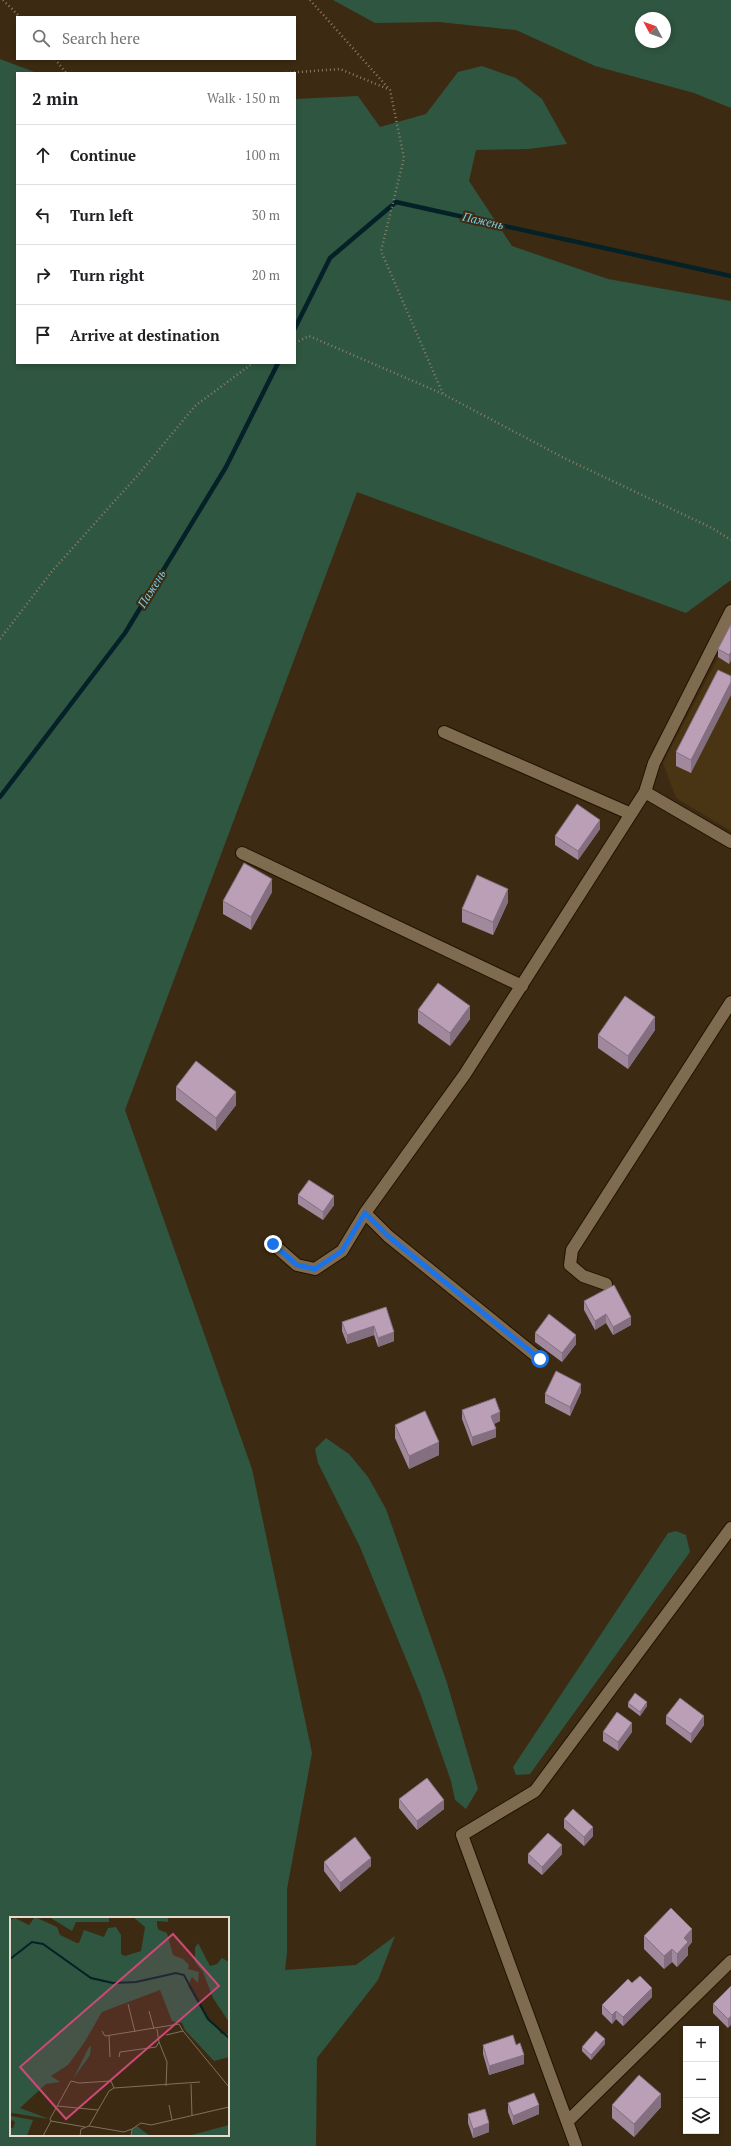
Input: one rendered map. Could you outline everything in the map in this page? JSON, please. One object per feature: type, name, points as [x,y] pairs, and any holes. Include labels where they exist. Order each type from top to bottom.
[{"type":"street","points":[[273,1244],[297,1265],[315,1269],[342,1251],[365,1213],[465,1074],[645,792],[654,763],[731,611]]},
{"type":"street","points":[[444,732],[631,814]]},
{"type":"street","points":[[645,792],[731,842]]},
{"type":"street","points":[[242,853],[522,986]]},
{"type":"street","points":[[606,1284],[583,1276],[570,1265],[572,1250],[731,1002]]},
{"type":"street","points":[[365,1213],[388,1236],[540,1359]]},
{"type":"street","points":[[576,2146],[462,1835],[535,1791],[731,1528]]},
{"type":"street","points":[[568,2122],[731,1961]]},
{"type":"path","points":[[3,0],[19,16]]},
{"type":"path","points":[[310,0],[390,90],[404,158],[381,251],[443,394]]},
{"type":"path","points":[[56,60],[65,72]]},
{"type":"path","points":[[296,72],[340,69],[390,90]]},
{"type":"path","points":[[296,342],[309,336],[443,394],[566,459],[712,528],[731,540]]},
{"type":"path","points":[[0,639],[53,570],[138,475],[195,406],[252,364]]},
{"type":"shaded area","points":[[731,633],[731,831],[676,798],[663,763]]},
{"type":"green space","points":[[333,0],[731,0],[731,108],[694,93],[595,66],[516,30],[439,22],[375,23]]},
{"type":"green space","points":[[0,59],[34,72],[16,72],[16,364],[296,364],[296,99],[358,96],[380,127],[426,114],[458,72],[482,66],[516,78],[542,99],[567,144],[529,149],[476,150],[469,181],[512,246],[608,279],[731,301],[731,580],[686,613],[357,492],[125,1110],[252,1469],[312,1753],[287,1889],[287,1953],[285,1970],[356,1965],[395,1936],[378,1980],[317,2058],[316,2146],[0,2146]]},
{"type":"green space","points":[[326,1438],[349,1454],[368,1477],[386,1509],[447,1683],[478,1789],[466,1809],[455,1800],[451,1781],[420,1693],[360,1547],[318,1463],[315,1449]]},
{"type":"green space","points":[[676,1531],[686,1535],[690,1552],[530,1774],[516,1775],[513,1767],[668,1533]]},
{"type":"building","points":[[731,624],[731,652],[729,655],[718,649]]},
{"type":"building","points":[[718,670],[731,676],[731,682],[691,760],[676,752]]},
{"type":"building","points":[[577,804],[600,820],[578,851],[555,836]]},
{"type":"building","points":[[244,863],[272,879],[251,917],[223,901]]},
{"type":"building","points":[[477,875],[508,889],[493,922],[462,909]]},
{"type":"building","points":[[438,983],[470,1006],[450,1033],[418,1010]]},
{"type":"building","points":[[625,996],[655,1017],[628,1056],[598,1035]]},
{"type":"building","points":[[196,1061],[236,1092],[216,1118],[176,1087]]},
{"type":"building","points":[[309,1180],[334,1196],[323,1212],[298,1195]]},
{"type":"building","points":[[614,1285],[631,1317],[613,1327],[606,1314],[595,1321],[584,1301]]},
{"type":"building","points":[[386,1307],[394,1332],[378,1338],[374,1326],[347,1335],[342,1322]]},
{"type":"building","points":[[549,1314],[576,1335],[562,1353],[535,1333]]},
{"type":"building","points":[[556,1371],[581,1384],[570,1407],[545,1394]]},
{"type":"building","points":[[495,1398],[500,1412],[491,1416],[496,1429],[472,1437],[462,1410]]},
{"type":"building","points":[[425,1411],[439,1442],[409,1456],[395,1425]]},
{"type":"building","points":[[635,1693],[647,1702],[640,1712],[628,1703]]},
{"type":"building","points":[[680,1698],[704,1716],[691,1734],[666,1716]]},
{"type":"building","points":[[617,1712],[632,1723],[618,1742],[603,1732]]},
{"type":"building","points":[[427,1778],[444,1800],[417,1821],[399,1799]]},
{"type":"building","points":[[573,1809],[593,1827],[584,1837],[564,1819]]},
{"type":"building","points":[[548,1833],[562,1845],[542,1867],[528,1854]]},
{"type":"building","points":[[355,1837],[371,1858],[340,1883],[324,1862]]},
{"type":"building","points":[[671,1908],[692,1929],[684,1938],[688,1942],[677,1954],[672,1949],[664,1956],[644,1936]]},
{"type":"building","points":[[640,1976],[652,1988],[623,2017],[616,2011],[612,2015],[602,2005],[628,1979],[632,1983]]},
{"type":"building","points":[[731,1986],[731,2016],[728,2019],[713,2004]]},
{"type":"building","points":[[596,2031],[605,2039],[591,2055],[582,2047]]},
{"type":"building","points":[[513,2035],[516,2045],[520,2043],[524,2055],[489,2066],[483,2045]]},
{"type":"building","points":[[639,2075],[661,2094],[634,2124],[612,2105]]},
{"type":"building","points":[[534,2093],[539,2105],[513,2116],[508,2103]]},
{"type":"building","points":[[485,2109],[489,2123],[473,2129],[468,2114]]},
{"type":"waterway","name":"Пажень","points":[[296,326],[330,258],[396,202],[731,276]]},
{"type":"waterway","name":"Пажень","points":[[0,797],[125,633],[226,467],[278,364]]},
{"type":"route","points":[[273,1244],[297,1265],[315,1269],[342,1251],[365,1213],[388,1236],[540,1359]]}]
